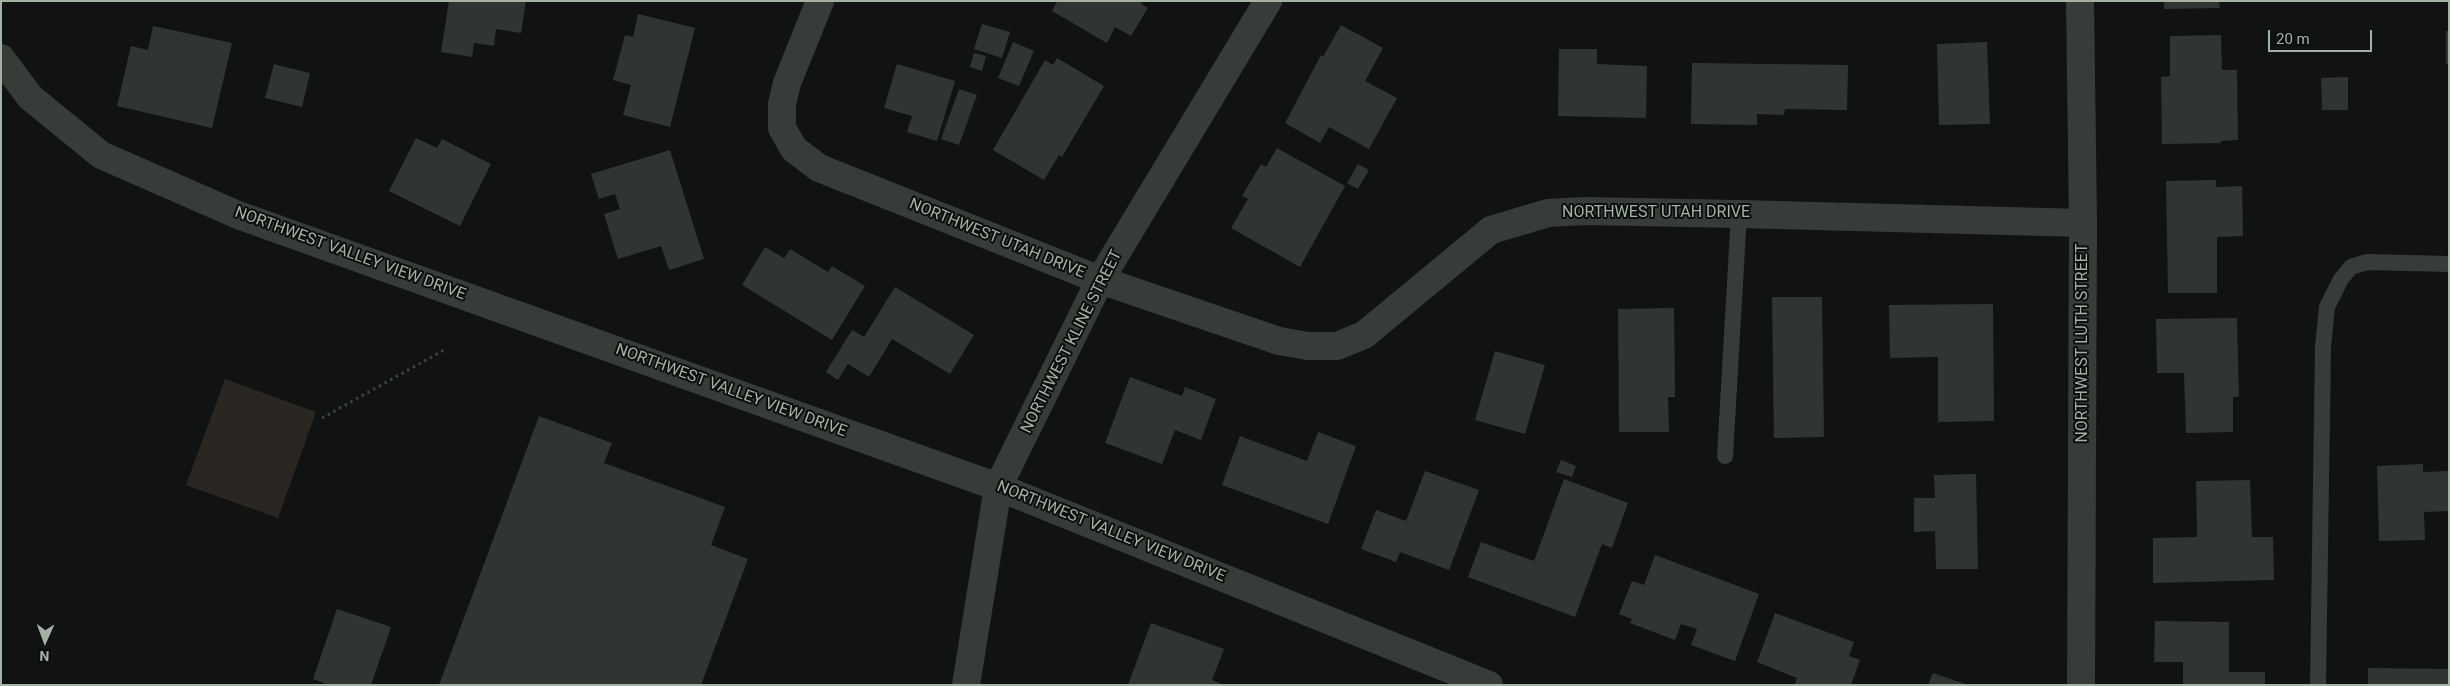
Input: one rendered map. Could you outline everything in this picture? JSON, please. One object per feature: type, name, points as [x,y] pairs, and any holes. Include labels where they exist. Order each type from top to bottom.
[{"type":"street","name":"NORTHWEST UTAH DRIVE","points":[[820,1],[787,83],[782,104],[782,128],[794,149],[819,168],[1100,280],[1280,341],[1308,346],[1337,346],[1364,334],[1469,246],[1491,230],[1548,213],[1585,211],[2083,223]]},
{"type":"street","name":"NORTHWEST KLINE STREET","points":[[966,685],[998,487],[1100,280],[1268,1]]},
{"type":"street","name":"NORTHWEST LUTH STREET","points":[[2080,1],[2083,223],[2082,685]]},
{"type":"street","name":"NORTHWEST VALLEY VIEW DRIVE","points":[[1,58],[30,98],[101,155],[238,215],[998,487],[1489,685]]},
{"type":"lane","points":[[1725,456],[1739,214]]},
{"type":"lane","points":[[2318,685],[2323,357],[2327,307],[2341,279],[2351,267],[2367,262],[2449,264]]},
{"type":"path","points":[[322,418],[446,349]]},
{"type":"shaded area","points":[[225,379],[316,412],[278,518],[186,485]]},
{"type":"building","points":[[449,1],[526,1],[521,33],[496,29],[494,46],[474,43],[472,57],[441,52]]},
{"type":"building","points":[[1057,1],[1143,1],[1141,4],[1148,8],[1131,36],[1115,27],[1107,43],[1052,11]]},
{"type":"building","points":[[2164,1],[2219,1],[2220,8],[2164,9]]},
{"type":"building","points":[[638,14],[695,28],[670,127],[623,115],[631,85],[613,80],[625,35],[633,37]]},
{"type":"building","points":[[982,24],[1010,32],[1002,58],[974,49]]},
{"type":"building","points":[[1341,25],[1383,48],[1365,81],[1397,98],[1369,149],[1329,127],[1320,143],[1285,123],[1321,55],[1323,57]]},
{"type":"building","points":[[153,26],[232,43],[212,128],[117,106],[131,46],[148,50]]},
{"type":"building","points":[[2446,31],[2449,31],[2449,64],[2446,64]]},
{"type":"building","points":[[2221,35],[2222,70],[2237,70],[2238,140],[2221,141],[2221,143],[2162,144],[2161,77],[2170,76],[2170,36]]},
{"type":"building","points":[[1013,42],[1034,51],[1019,86],[998,78]]},
{"type":"building","points":[[1987,42],[1990,124],[1939,125],[1937,44]]},
{"type":"building","points":[[1559,49],[1597,49],[1597,64],[1647,66],[1646,118],[1558,116]]},
{"type":"building","points":[[974,53],[986,56],[982,71],[970,67]]},
{"type":"building","points":[[1057,58],[1104,86],[1062,157],[1059,155],[1044,180],[993,150],[1045,60],[1053,65]]},
{"type":"building","points":[[1692,63],[1848,65],[1847,110],[1785,109],[1784,115],[1757,114],[1757,125],[1691,124]]},
{"type":"building","points":[[274,64],[310,73],[302,107],[265,98]]},
{"type":"building","points":[[897,64],[955,81],[937,141],[907,132],[912,116],[884,108]]},
{"type":"building","points":[[2348,77],[2348,110],[2322,110],[2321,78]]},
{"type":"building","points":[[959,89],[977,95],[959,145],[941,139]]},
{"type":"building","points":[[416,138],[437,148],[442,139],[491,164],[460,226],[389,191]]},
{"type":"building","points":[[1277,148],[1345,186],[1300,267],[1231,228],[1248,199],[1242,196],[1261,164],[1266,167]]},
{"type":"building","points":[[670,150],[704,259],[669,270],[661,246],[618,259],[604,214],[620,209],[615,194],[599,199],[591,174]]},
{"type":"building","points":[[1358,164],[1369,170],[1358,189],[1347,183]]},
{"type":"building","points":[[2216,180],[2216,187],[2242,186],[2243,236],[2217,237],[2217,293],[2168,293],[2166,181]]},
{"type":"building","points":[[765,247],[784,258],[790,249],[828,272],[832,266],[865,286],[832,340],[742,285]]},
{"type":"building","points":[[895,287],[974,335],[950,374],[892,339],[869,377],[848,364],[838,380],[826,372],[852,330],[864,337]]},
{"type":"building","points":[[1772,297],[1822,297],[1824,437],[1774,438]]},
{"type":"building","points":[[1993,304],[1994,421],[1938,422],[1938,357],[1890,358],[1889,305]]},
{"type":"building","points":[[1674,308],[1675,397],[1668,397],[1669,432],[1619,432],[1618,309]]},
{"type":"building","points":[[2237,318],[2239,397],[2233,397],[2233,432],[2186,433],[2184,373],[2157,373],[2156,319]]},
{"type":"building","points":[[1495,351],[1545,365],[1525,434],[1475,420]]},
{"type":"building","points":[[1130,377],[1182,396],[1185,387],[1216,399],[1201,440],[1175,430],[1162,464],[1105,443]]},
{"type":"building","points":[[539,416],[612,443],[604,463],[725,507],[711,545],[748,559],[701,685],[439,685]]},
{"type":"building","points":[[1318,432],[1356,446],[1328,524],[1222,485],[1240,436],[1307,461]]},
{"type":"building","points":[[1561,460],[1576,466],[1572,477],[1556,472]]},
{"type":"building","points":[[2423,464],[2423,472],[2449,471],[2449,511],[2424,512],[2425,540],[2379,541],[2377,466]]},
{"type":"building","points":[[1425,471],[1479,490],[1449,570],[1400,552],[1396,562],[1361,549],[1376,510],[1406,521]]},
{"type":"building","points":[[1976,474],[1978,569],[1936,569],[1935,531],[1914,532],[1914,498],[1935,498],[1934,475]]},
{"type":"building","points":[[1564,479],[1628,503],[1612,548],[1602,544],[1575,617],[1468,577],[1481,542],[1534,561]]},
{"type":"building","points":[[2250,480],[2252,537],[2273,537],[2274,580],[2153,583],[2153,538],[2197,537],[2196,481]]},
{"type":"building","points":[[1655,555],[1759,594],[1735,661],[1691,645],[1697,629],[1681,624],[1675,640],[1630,623],[1632,619],[1619,614],[1632,581],[1644,585]]},
{"type":"building","points":[[337,609],[391,627],[371,685],[329,685],[313,679]]},
{"type":"building","points":[[1775,613],[1854,642],[1849,656],[1860,660],[1851,685],[1794,685],[1797,678],[1757,662]]},
{"type":"building","points":[[2155,621],[2229,622],[2229,672],[2265,672],[2265,685],[2183,685],[2183,662],[2154,662]]},
{"type":"building","points":[[1151,623],[1224,649],[1212,680],[1224,685],[1128,685]]},
{"type":"building","points":[[2368,668],[2449,669],[2449,685],[2368,685]]},
{"type":"building","points":[[1933,673],[1965,684],[1965,685],[1928,685]]}]
